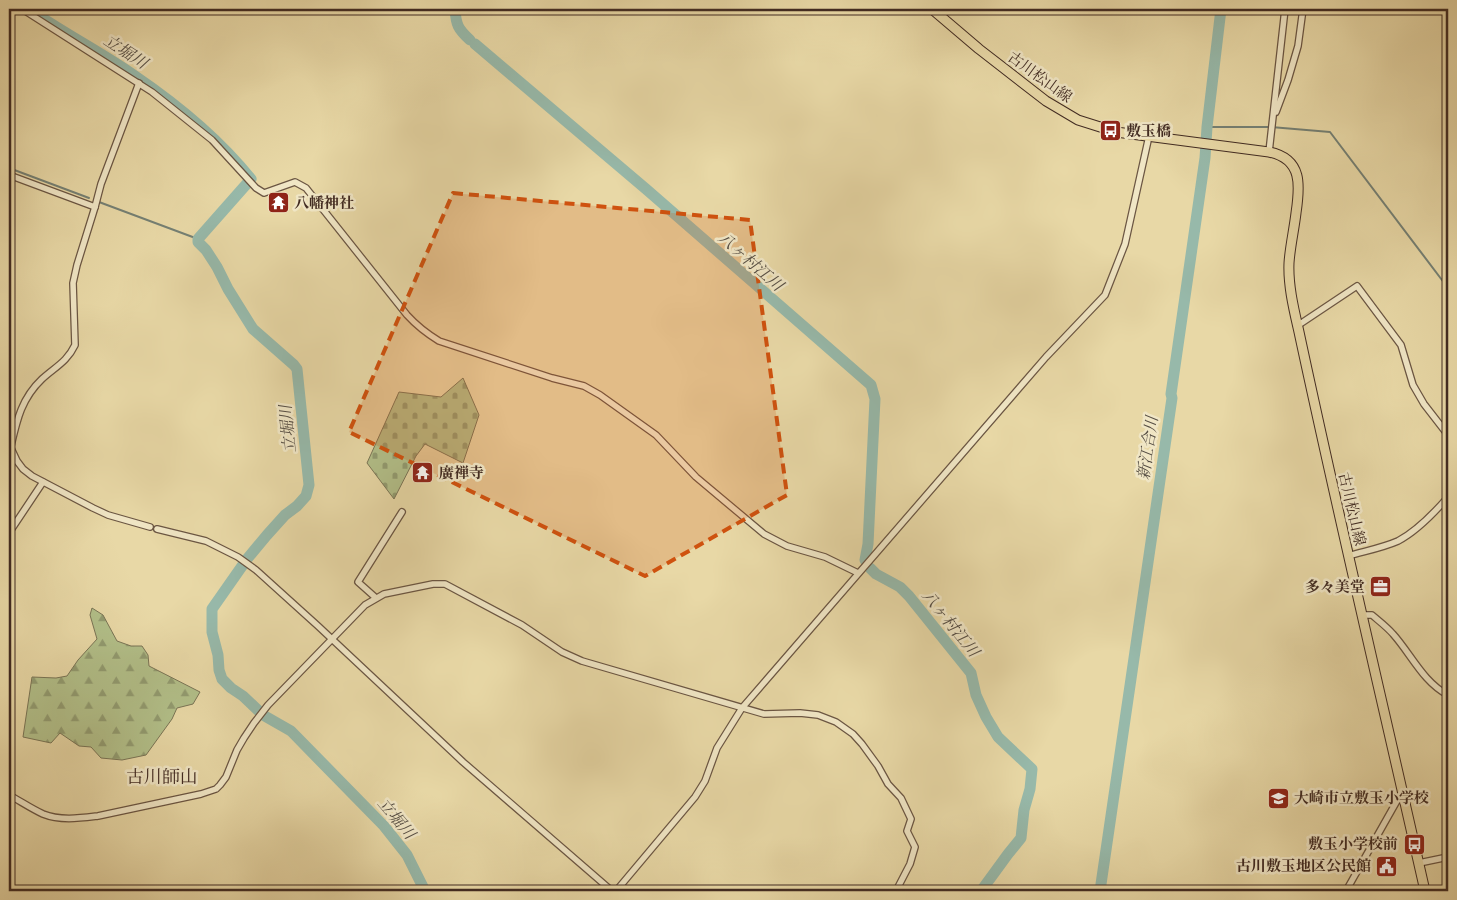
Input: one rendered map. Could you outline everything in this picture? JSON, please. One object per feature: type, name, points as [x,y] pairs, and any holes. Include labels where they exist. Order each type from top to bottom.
[{"type":"main road","name":"古川松山線","points":[[932,9],[979,49],[1061,111],[1094,126],[1116,132],[1149,136]]},
{"type":"main road","points":[[1149,136],[1266,151]]},
{"type":"main road","name":"古川松山線","points":[[1266,151],[1277,153],[1292,164],[1297,175],[1299,188],[1289,264],[1290,291],[1348,556],[1425,891]]},
{"type":"street","points":[[22,9],[139,83],[186,118],[212,140],[256,188],[264,193],[295,182],[306,188],[407,315],[430,336],[438,341],[552,378],[584,386],[600,395],[656,435],[696,477],[764,534],[788,546],[825,556],[858,573]]},
{"type":"street","points":[[1273,121],[1285,9]]},
{"type":"street","points":[[1266,151],[1273,121],[1295,54],[1303,9]]},
{"type":"street","points":[[139,83],[101,184],[96,208],[77,265],[73,283],[75,345],[71,354],[29,392],[16,422],[10,445],[17,461],[32,476],[101,512],[150,527]]},
{"type":"street","points":[[616,891],[695,797],[705,781],[716,748],[742,708],[1046,357],[1106,296],[1125,244],[1136,186],[1149,136]]},
{"type":"street","points":[[9,175],[96,208]]},
{"type":"street","points":[[1297,326],[1357,286],[1401,345],[1413,385],[1424,404],[1448,435]]},
{"type":"street","points":[[9,533],[43,482]]},
{"type":"street","points":[[1348,556],[1399,540],[1412,532],[1448,498]]},
{"type":"street","points":[[376,598],[358,582],[402,512]]},
{"type":"street","points":[[157,529],[206,541],[238,557],[256,570],[463,762],[612,891]]},
{"type":"street","points":[[9,795],[45,814],[81,818],[201,794],[216,789],[226,777],[237,750],[254,723],[365,605],[384,594],[433,584],[445,584],[522,625],[562,652],[582,661],[764,714],[800,712],[818,715],[836,722],[853,734],[862,744],[888,784],[900,798],[911,819],[907,830],[915,846],[910,864],[896,891]]},
{"type":"street","points":[[1362,615],[1372,615],[1393,633],[1423,674],[1448,695]]},
{"type":"street","points":[[1346,891],[1398,799],[1403,794]]},
{"type":"street","points":[[1419,863],[1448,857]]},
{"type":"highlighted area","points":[[453,193],[750,220],[787,495],[645,576],[349,432]]},
{"type":"green space","points":[[463,378],[479,415],[463,463],[425,444],[416,456],[394,499],[367,463],[399,392],[441,397]]},
{"type":"green space","points":[[92,608],[103,615],[117,641],[131,646],[142,646],[148,655],[149,666],[200,692],[193,704],[177,708],[172,719],[146,755],[122,760],[101,758],[91,747],[79,746],[60,733],[51,743],[23,737],[32,677],[56,678],[67,676],[78,660],[97,639],[90,615]]},
{"type":"waterway","name":"立堀川","points":[[29,9],[122,67],[167,99],[211,136],[251,179],[198,239],[198,242],[206,250],[217,267],[228,289],[253,329],[297,369],[309,485],[306,496],[285,515],[247,559],[212,609],[212,632],[218,655],[219,670],[222,679],[231,688],[243,696],[263,715],[291,731],[384,826],[407,855],[425,891]]},
{"type":"waterway","name":"八ヶ村江川","points":[[455,9],[458,26],[470,40]]},
{"type":"waterway","name":"新江合川","points":[[1100,891],[1205,158],[1221,9]]},
{"type":"waterway","name":"八ヶ村江川","points":[[475,44],[646,189],[871,385],[875,399],[868,544],[865,560],[867,563]]},
{"type":"waterway","points":[[1207,127],[1271,127],[1330,132],[1448,288]]},
{"type":"waterway","points":[[9,168],[89,198]]},
{"type":"waterway","points":[[99,202],[198,239]]},
{"type":"waterway","name":"八ヶ村江川","points":[[870,568],[876,574],[900,587],[909,596],[971,673],[976,695],[998,737],[1032,769],[1021,838],[981,891]]},
{"type":"place","name":"敷玉橋","points":[[1110,131]]},
{"type":"place","name":"八幡神社","points":[[278,203]]},
{"type":"place","name":"廣禅寺","points":[[423,473]]},
{"type":"place","name":"多々美堂","points":[[1381,587]]},
{"type":"place","name":"大崎市立敷玉小学校","points":[[1278,798]]},
{"type":"place","name":"敷玉小学校前","points":[[1414,844]]},
{"type":"place","name":"古川敷玉地区公民館","points":[[1387,866]]},
{"type":"district","name":"古川師山","points":[[162,777]]}]
